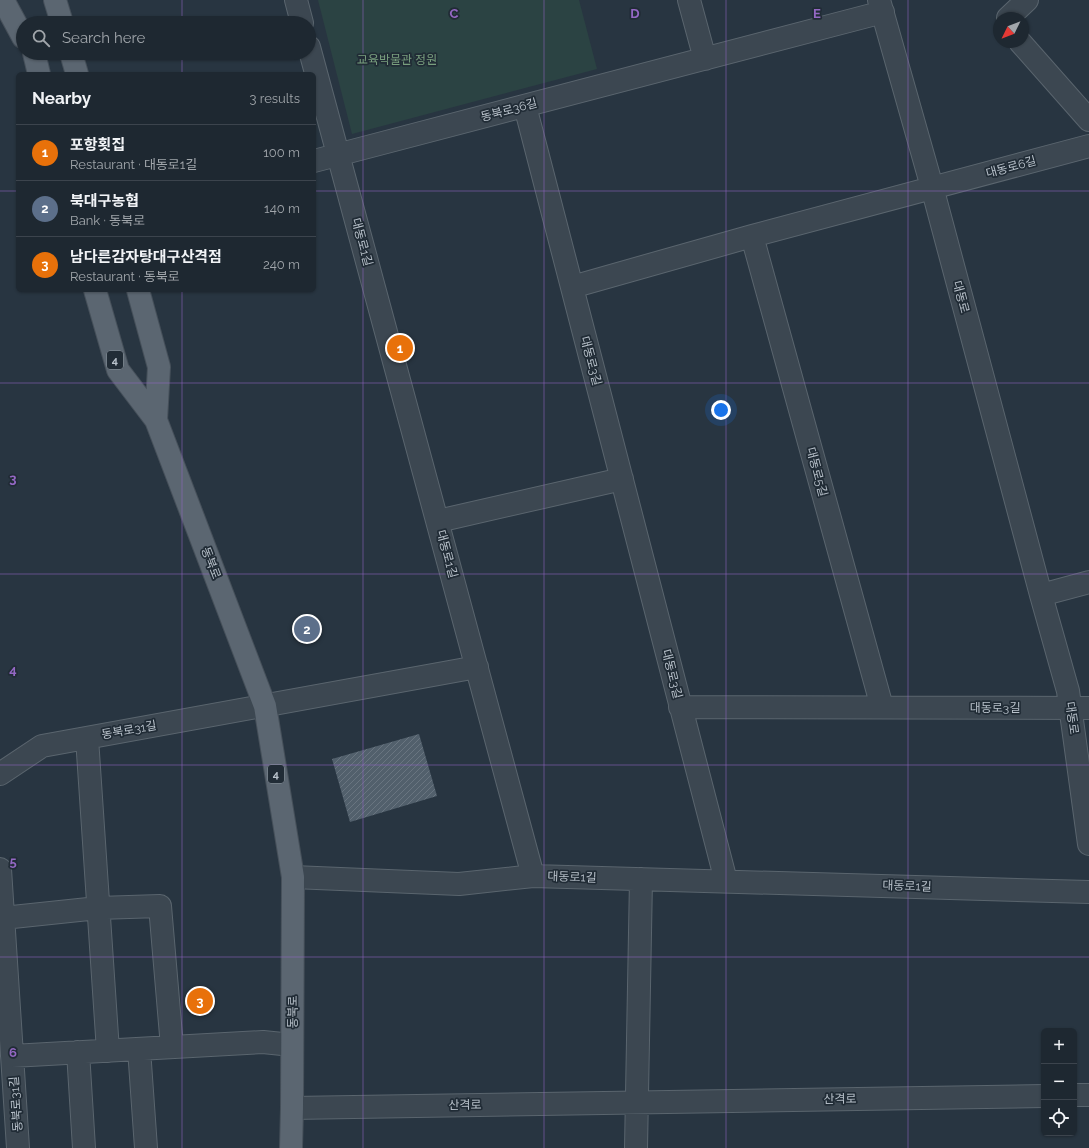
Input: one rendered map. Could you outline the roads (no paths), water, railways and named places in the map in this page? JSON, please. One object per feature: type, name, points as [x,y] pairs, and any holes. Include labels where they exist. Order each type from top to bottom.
[{"type":"main road","points":[[3,0],[16,24]]},
{"type":"main road","points":[[21,0],[24,16]]},
{"type":"main road","points":[[55,0],[60,16]]},
{"type":"main road","points":[[66,0],[67,16]]},
{"type":"main road","points":[[73,60],[76,72]]},
{"type":"main road","name":"동북로","points":[[96,292],[118,370],[156,420],[265,706],[293,877],[291,1148]]},
{"type":"main road","name":"동북로","points":[[139,292],[159,368],[156,420]]},
{"type":"street","points":[[296,0],[300,16]]},
{"type":"street","points":[[689,0],[705,59]]},
{"type":"street","points":[[1014,12],[1027,0]]},
{"type":"street","name":"동북로36길","points":[[316,161],[705,59],[881,6]]},
{"type":"street","name":"대동로","points":[[881,6],[932,188],[1068,691],[1080,708],[1089,844]]},
{"type":"street","points":[[1025,48],[1089,120]]},
{"type":"street","name":"대동로1길","points":[[313,60],[316,72]]},
{"type":"street","name":"대동로1길","points":[[316,72],[533,876],[1089,892]]},
{"type":"street","name":"대동로3길","points":[[525,106],[680,707],[1080,708]]},
{"type":"street","name":"대동로6길","points":[[932,188],[1089,146]]},
{"type":"street","points":[[572,287],[752,236],[932,188]]},
{"type":"street","name":"대동로5길","points":[[752,236],[882,707]]},
{"type":"street","points":[[438,521],[622,479]]},
{"type":"street","points":[[1041,595],[1089,582]]},
{"type":"street","points":[[265,706],[477,667]]},
{"type":"street","name":"동북로31길","points":[[0,774],[42,746],[265,706]]},
{"type":"street","points":[[680,707],[726,881]]},
{"type":"street","points":[[87,738],[108,1050]]},
{"type":"street","name":"동북로31길","points":[[0,869],[3,918],[5,1026],[12,1056],[18,1148]]},
{"type":"street","points":[[293,877],[459,884],[533,876]]},
{"type":"street","points":[[636,1148],[641,879]]},
{"type":"street","points":[[3,918],[98,908],[160,906],[172,1047]]},
{"type":"street","points":[[12,1056],[263,1042],[292,1044]]},
{"type":"street","points":[[139,1049],[146,1148],[153,1148]]},
{"type":"street","points":[[78,1052],[84,1148]]},
{"type":"street","points":[[1077,1095],[1089,1095]]},
{"type":"street","name":"산격로","points":[[292,1108],[1041,1096]]},
{"type":"place","name":"포항횟집","points":[[400,348]]},
{"type":"place","name":"북대구농협","points":[[307,629]]},
{"type":"place","name":"남다른감자탕대구산격점","points":[[200,1001]]},
{"type":"park label","name":"교육박물관 정원","points":[[397,60]]}]
